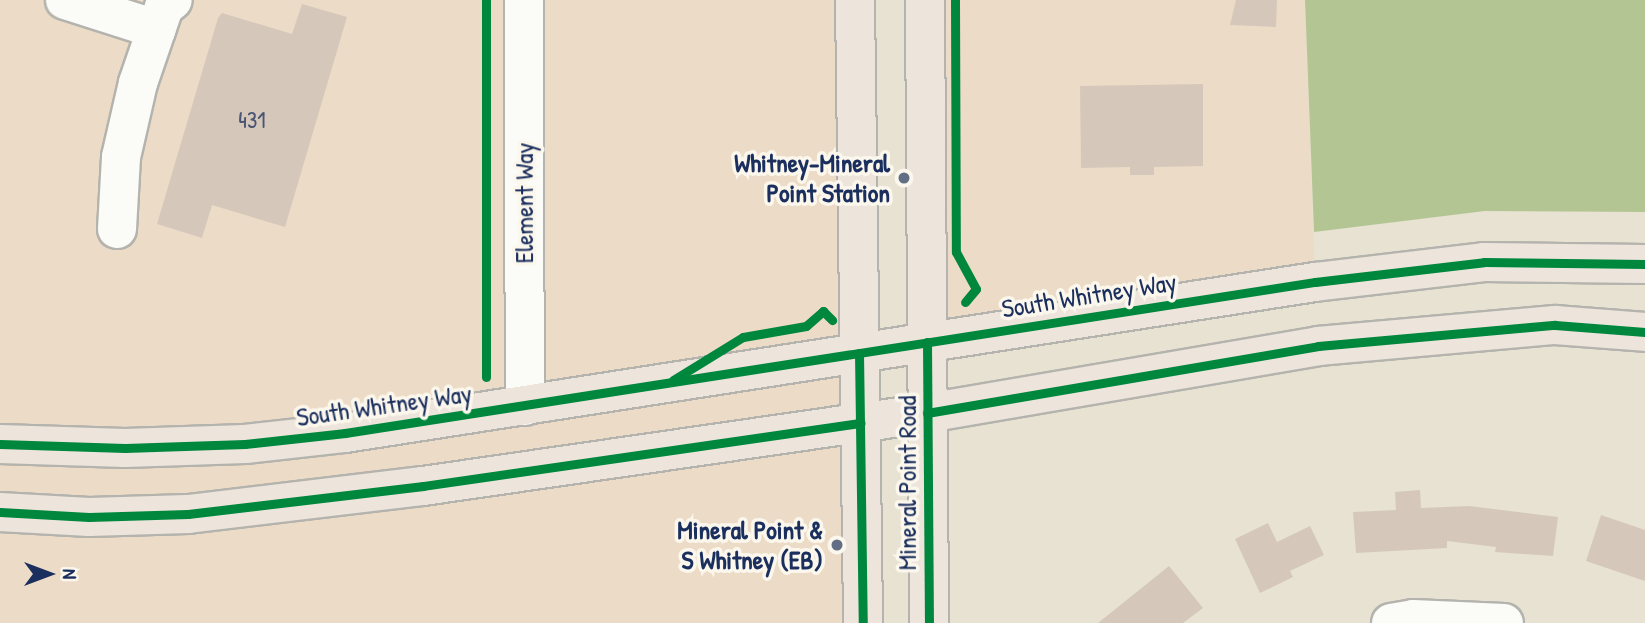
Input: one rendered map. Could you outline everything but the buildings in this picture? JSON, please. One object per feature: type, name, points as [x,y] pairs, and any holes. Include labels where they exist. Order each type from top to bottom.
[{"type":"main road","name":"Mineral Point Road","points":[[855,0],[863,623]]},
{"type":"main road","name":"Mineral Point Road","points":[[925,0],[929,623]]},
{"type":"main road","name":"South Whitney Way","points":[[0,444],[125,448],[245,444],[525,405],[1314,282],[1484,262],[1645,264]]},
{"type":"main road","points":[[0,512],[89,517],[188,514],[423,486],[860,423],[1318,346],[1555,325],[1645,332]]},
{"type":"street","points":[[65,0],[165,15],[121,157],[117,229]]},
{"type":"street","name":"Element Way","points":[[524,0],[525,405]]},
{"type":"street","points":[[1391,623],[1413,619],[1504,623]]},
{"type":"shaded area","points":[[0,0],[855,0],[863,623],[0,623]]},
{"type":"shaded area","points":[[925,0],[1305,0],[1315,282],[927,342]]},
{"type":"green space","points":[[1305,0],[1645,0],[1645,212],[1485,211],[1314,232]]},
{"type":"cycle path","points":[[486,0],[486,377]]},
{"type":"cycle path","points":[[955,0],[956,252],[976,289],[965,302]]},
{"type":"cycle path","points":[[0,444],[125,448],[245,444],[345,433],[1315,282],[1484,262],[1645,264]]},
{"type":"cycle path","points":[[673,380],[743,337],[806,326],[823,311],[832,320]]},
{"type":"cycle path","points":[[927,413],[1318,346],[1555,325],[1645,332]]},
{"type":"cycle path","points":[[927,342],[929,623]]},
{"type":"cycle path","points":[[859,353],[863,623]]},
{"type":"cycle path","points":[[0,512],[89,517],[188,514],[423,486],[860,423]]},
{"type":"place","name":"Whitney-Mineral Point Station","points":[[904,178]]},
{"type":"place","name":"Mineral Point & S Whitney (EB)","points":[[837,545]]}]
